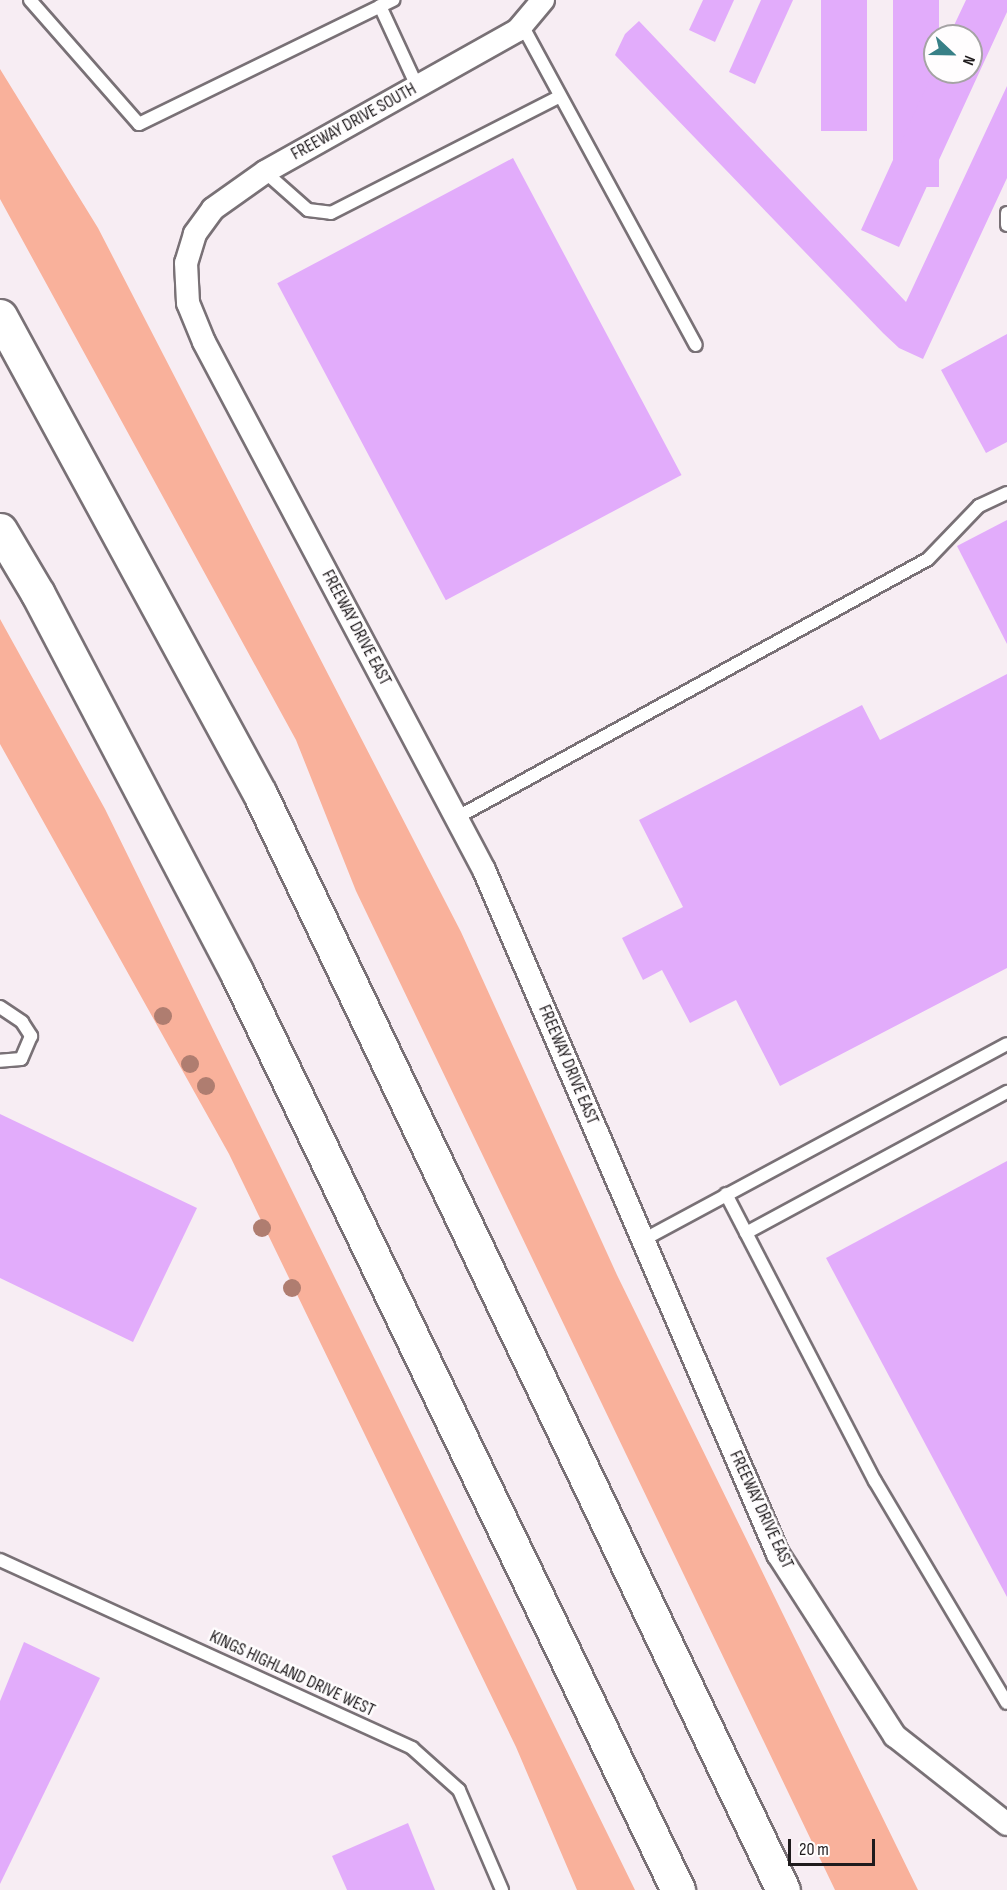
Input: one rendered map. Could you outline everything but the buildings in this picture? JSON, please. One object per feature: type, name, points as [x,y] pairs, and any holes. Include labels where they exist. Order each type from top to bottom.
[{"type":"highway","points":[[0,316],[260,794],[783,1890]]},
{"type":"highway","points":[[0,530],[43,604],[236,971],[678,1890]]},
{"type":"street","name":"FREEWAY DRIVE SOUTH","points":[[186,263],[195,234],[213,209],[265,172],[522,26],[543,0]]},
{"type":"street","name":"FREEWAY DRIVE EAST","points":[[186,263],[188,303],[204,342],[484,870],[778,1554],[895,1736],[1007,1824]]},
{"type":"lane","points":[[30,0],[139,124],[393,0]]},
{"type":"lane","points":[[380,6],[417,86]]},
{"type":"lane","points":[[522,26],[696,345]]},
{"type":"lane","points":[[265,172],[308,210],[331,213],[559,97]]},
{"type":"lane","points":[[1007,213],[1007,225]]},
{"type":"lane","points":[[456,818],[928,559],[979,506],[1007,493]]},
{"type":"lane","points":[[0,1007],[22,1022],[31,1036],[21,1059],[0,1061]]},
{"type":"lane","points":[[643,1240],[1007,1044]]},
{"type":"lane","points":[[746,1233],[1007,1092]]},
{"type":"lane","points":[[726,1194],[875,1481],[1007,1703]]},
{"type":"lane","name":"KINGS HIGHLAND DRIVE WEST","points":[[0,1560],[412,1748],[459,1790],[502,1890]]},
{"type":"shaded area","points":[[0,69],[98,228],[461,932],[617,1275],[918,1890],[835,1890],[356,891],[296,740],[0,199]]},
{"type":"shaded area","points":[[0,619],[105,809],[635,1890],[577,1890],[516,1747],[229,1154],[0,744]]}]
